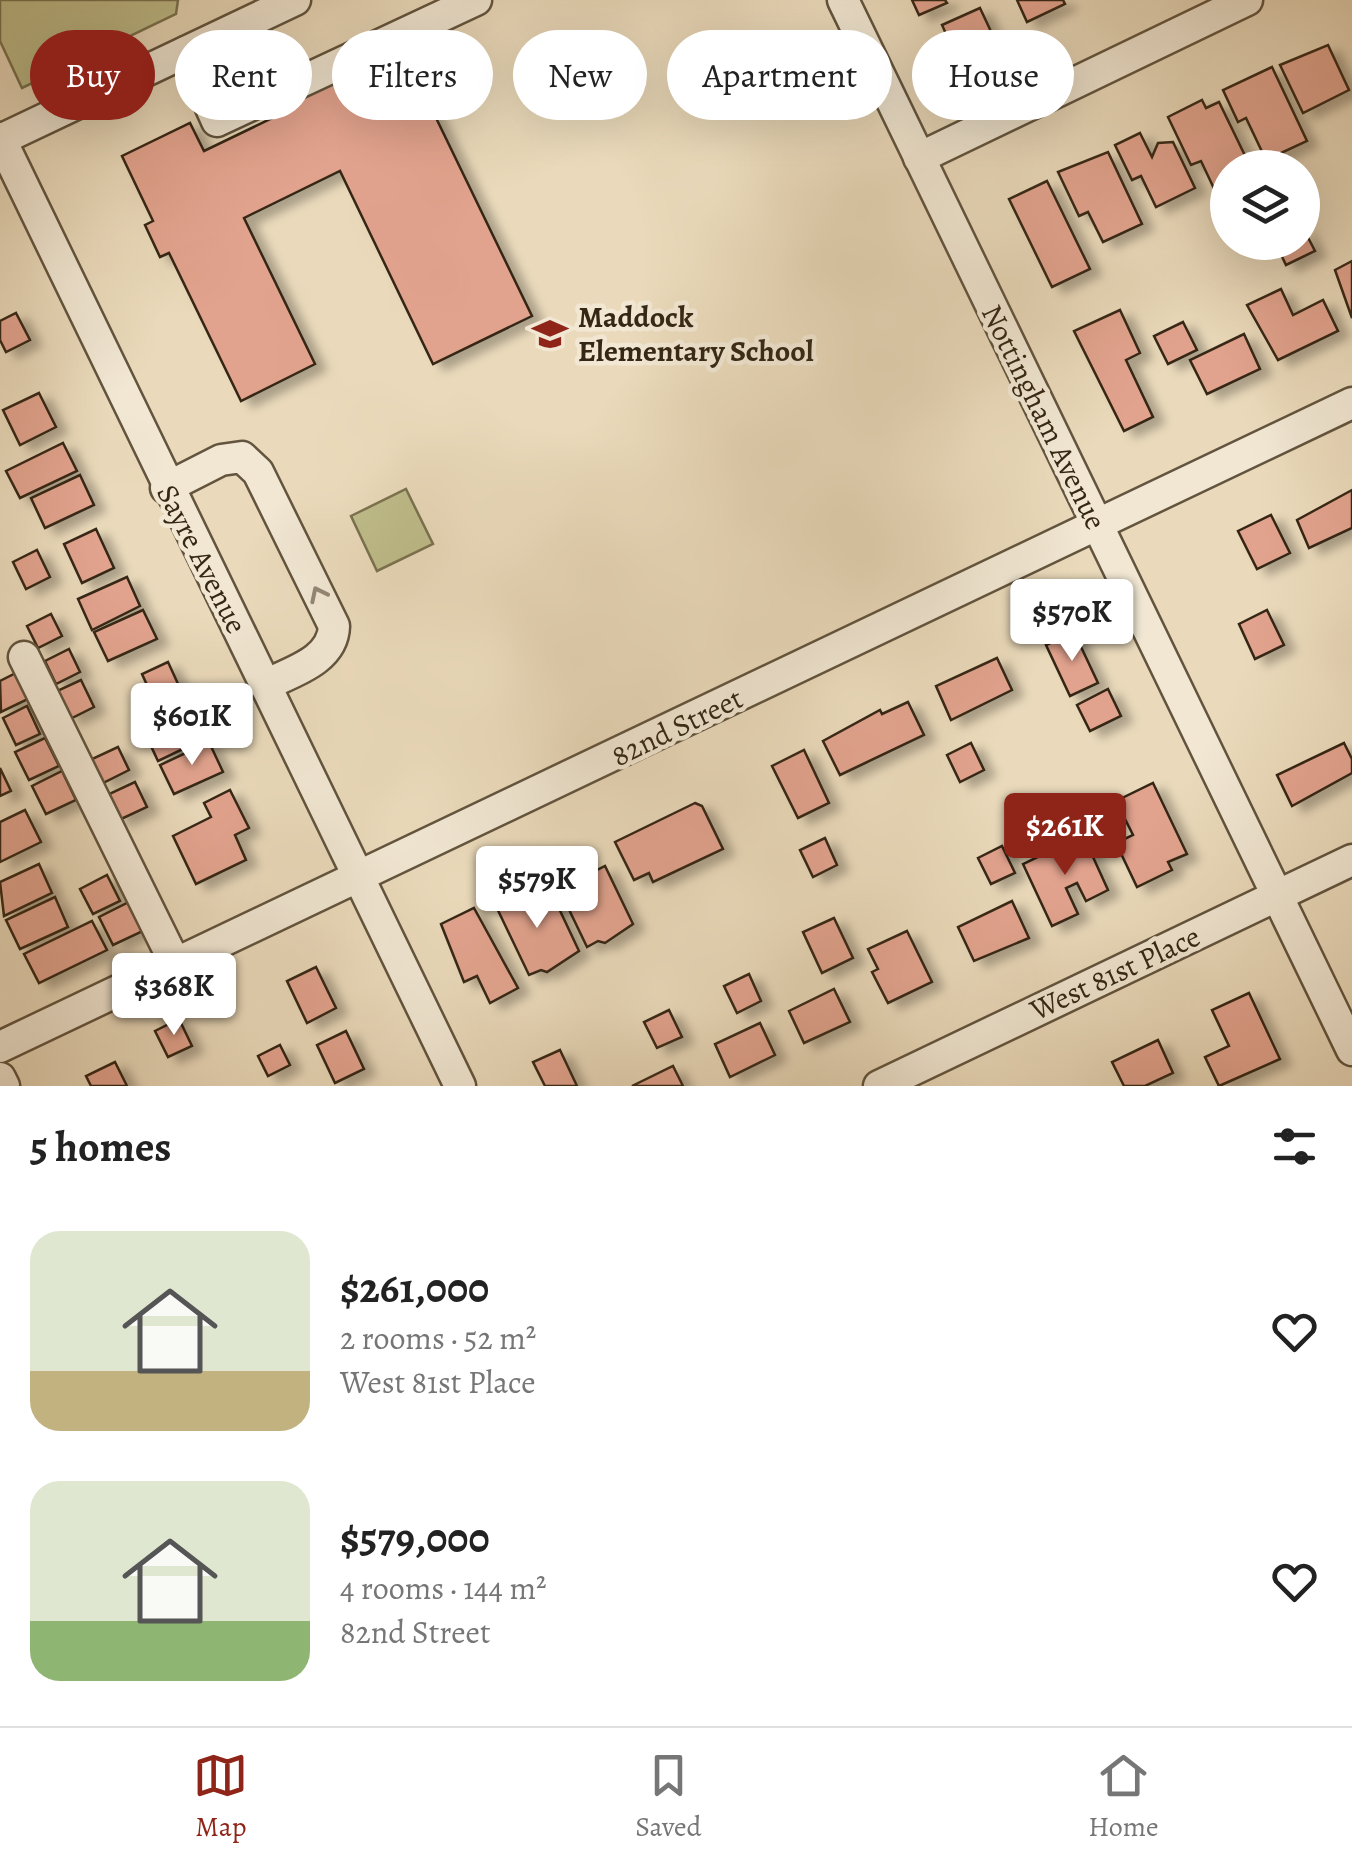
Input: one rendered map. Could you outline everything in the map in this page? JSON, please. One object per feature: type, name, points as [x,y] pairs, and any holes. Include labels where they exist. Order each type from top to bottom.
[{"type":"street","points":[[232,30],[295,0]]},
{"type":"street","points":[[312,77],[476,0]]},
{"type":"street","name":"Nottingham Avenue","points":[[843,0],[1352,1050]]},
{"type":"street","points":[[918,158],[1248,0]]},
{"type":"street","points":[[0,139],[175,57]]},
{"type":"street","name":"Sayre Avenue","points":[[0,139],[166,488],[460,1086]]},
{"type":"street","name":"82nd Street","points":[[0,1047],[1352,403]]},
{"type":"street","points":[[166,488],[220,460],[242,457],[258,472],[334,626],[327,648],[312,662],[265,685]]},
{"type":"street","points":[[24,657],[176,965]]},
{"type":"street","name":"West 81st Place","points":[[879,1086],[1352,860]]},
{"type":"street","points":[[0,1078],[4,1086]]},
{"type":"shaded area","points":[[0,0],[178,0],[176,14],[143,30],[30,30],[30,84],[22,88],[0,41]]},
{"type":"shaded area","points":[[406,489],[433,544],[377,571],[351,516]]},
{"type":"building","points":[[912,0],[945,0],[947,3],[919,15]]},
{"type":"building","points":[[1017,0],[1063,0],[1065,4],[1027,22]]},
{"type":"building","points":[[980,8],[990,30],[944,30],[942,25]]},
{"type":"building","points":[[436,19],[441,30],[413,30]]},
{"type":"building","points":[[1328,45],[1349,90],[1303,113],[1280,65]]},
{"type":"building","points":[[1272,67],[1307,141],[1288,150],[1261,150],[1246,118],[1238,122],[1223,90]]},
{"type":"building","points":[[332,69],[332,120],[437,120],[532,316],[433,364],[340,171],[244,218],[315,364],[241,401],[169,253],[160,257],[145,225],[153,221],[122,156],[190,123],[204,151],[268,120],[312,120],[312,79]]},
{"type":"building","points":[[1202,100],[1206,108],[1219,102],[1242,150],[1210,150],[1210,180],[1201,161],[1191,165],[1168,117]]},
{"type":"building","points":[[1140,133],[1152,157],[1158,143],[1173,142],[1195,188],[1156,207],[1141,176],[1132,180],[1115,145]]},
{"type":"building","points":[[1108,152],[1142,224],[1103,242],[1088,212],[1079,216],[1058,172]]},
{"type":"building","points":[[1047,181],[1090,269],[1052,287],[1009,199]]},
{"type":"building","points":[[1352,261],[1352,318],[1335,270]]},
{"type":"building","points":[[1281,289],[1293,315],[1323,300],[1338,331],[1278,360],[1247,305]]},
{"type":"building","points":[[1120,310],[1140,353],[1126,360],[1153,417],[1124,431],[1074,331]]},
{"type":"building","points":[[16,313],[30,340],[6,352],[0,340],[0,321]]},
{"type":"building","points":[[1183,322],[1197,350],[1168,364],[1154,336]]},
{"type":"building","points":[[1244,334],[1260,369],[1207,394],[1190,360]]},
{"type":"building","points":[[39,393],[56,427],[20,445],[3,410]]},
{"type":"building","points":[[63,443],[77,471],[20,498],[6,471]]},
{"type":"building","points":[[80,475],[94,505],[45,528],[31,498]]},
{"type":"building","points":[[1352,490],[1352,528],[1309,548],[1297,520]]},
{"type":"building","points":[[1271,515],[1290,553],[1257,569],[1238,531]]},
{"type":"building","points":[[96,529],[114,568],[82,583],[64,544]]},
{"type":"building","points":[[37,550],[50,577],[26,589],[13,562]]},
{"type":"building","points":[[127,577],[140,606],[92,630],[78,599]]},
{"type":"building","points":[[143,610],[157,639],[108,661],[94,632]]},
{"type":"building","points":[[1267,610],[1284,645],[1255,659],[1239,624]]},
{"type":"building","points":[[51,614],[62,636],[38,648],[27,626]]},
{"type":"building","points":[[1074,632],[1098,683],[1070,696],[1046,645]]},
{"type":"building","points":[[69,649],[80,672],[56,684],[45,661]]},
{"type":"building","points":[[997,658],[1012,690],[951,720],[936,686]]},
{"type":"building","points":[[168,662],[184,697],[158,709],[142,674]]},
{"type":"building","points":[[16,673],[28,699],[1,712],[0,681]]},
{"type":"building","points":[[81,680],[94,707],[70,719],[57,691]]},
{"type":"building","points":[[1108,689],[1121,716],[1090,731],[1077,705]]},
{"type":"building","points":[[908,702],[924,735],[840,775],[823,741],[880,710],[882,714]]},
{"type":"building","points":[[27,706],[40,734],[16,745],[3,718]]},
{"type":"building","points":[[193,709],[206,738],[158,761],[144,731]]},
{"type":"building","points":[[45,738],[59,766],[29,780],[15,752]]},
{"type":"building","points":[[209,742],[223,772],[174,794],[160,765]]},
{"type":"building","points":[[971,743],[984,770],[960,782],[947,755]]},
{"type":"building","points":[[1344,743],[1352,759],[1352,773],[1292,806],[1277,775]]},
{"type":"building","points":[[118,747],[129,770],[103,783],[92,759]]},
{"type":"building","points":[[804,750],[829,803],[798,818],[772,766]]},
{"type":"building","points":[[0,768],[11,791],[0,796]]},
{"type":"building","points":[[62,771],[76,800],[46,814],[32,786]]},
{"type":"building","points":[[135,782],[147,807],[119,820],[107,795]]},
{"type":"building","points":[[1153,783],[1187,854],[1168,862],[1172,870],[1137,887],[1116,843],[1133,835],[1116,801]]},
{"type":"building","points":[[230,790],[249,828],[235,835],[246,860],[196,884],[173,836],[211,817],[204,803]]},
{"type":"building","points":[[695,803],[702,806],[723,849],[653,882],[649,873],[634,880],[615,842]]},
{"type":"building","points":[[25,810],[41,842],[0,862],[0,822]]},
{"type":"building","points":[[1083,835],[1108,890],[1086,901],[1077,883],[1066,888],[1078,914],[1052,926],[1023,864]]},
{"type":"building","points":[[825,838],[837,865],[813,877],[800,850]]},
{"type":"building","points":[[1002,846],[1015,873],[991,884],[978,858]]},
{"type":"building","points":[[577,858],[585,876],[605,866],[633,924],[605,943],[598,941],[587,947],[550,870]]},
{"type":"building","points":[[39,864],[52,893],[4,916],[0,882]]},
{"type":"building","points":[[107,875],[120,901],[93,914],[80,889]]},
{"type":"building","points":[[521,886],[532,908],[548,895],[554,898],[579,951],[547,972],[529,975],[494,902]]},
{"type":"building","points":[[55,897],[68,927],[20,949],[6,920]]},
{"type":"building","points":[[1012,901],[1029,938],[974,961],[958,927]]},
{"type":"building","points":[[129,902],[143,931],[113,945],[99,917]]},
{"type":"building","points":[[474,908],[518,988],[490,1003],[477,976],[464,982],[441,924]]},
{"type":"building","points":[[834,918],[853,958],[822,973],[803,932]]},
{"type":"building","points":[[92,921],[107,950],[39,983],[24,954]]},
{"type":"building","points":[[907,931],[932,982],[888,1003],[872,972],[878,969],[868,949]]},
{"type":"building","points":[[316,967],[336,1008],[307,1023],[287,981]]},
{"type":"building","points":[[749,974],[761,1001],[737,1013],[724,986]]},
{"type":"building","points":[[834,989],[850,1022],[804,1043],[789,1011]]},
{"type":"building","points":[[1249,993],[1280,1059],[1219,1086],[1205,1057],[1229,1046],[1212,1010]]},
{"type":"building","points":[[669,1010],[682,1037],[657,1048],[644,1022]]},
{"type":"building","points":[[179,1019],[192,1046],[168,1057],[155,1031]]},
{"type":"building","points":[[760,1023],[775,1055],[730,1077],[715,1044]]},
{"type":"building","points":[[346,1031],[364,1069],[335,1083],[317,1045]]},
{"type":"building","points":[[1158,1040],[1173,1073],[1145,1086],[1124,1086],[1112,1062]]},
{"type":"building","points":[[280,1045],[290,1065],[268,1076],[258,1056]]},
{"type":"building","points":[[560,1050],[577,1086],[545,1086],[533,1062]]},
{"type":"building","points":[[115,1062],[127,1086],[91,1086],[86,1076]]},
{"type":"building","points":[[673,1066],[683,1086],[632,1086]]},
{"type":"place","name":"Maddock Elementary School","points":[[550,334]]}]
